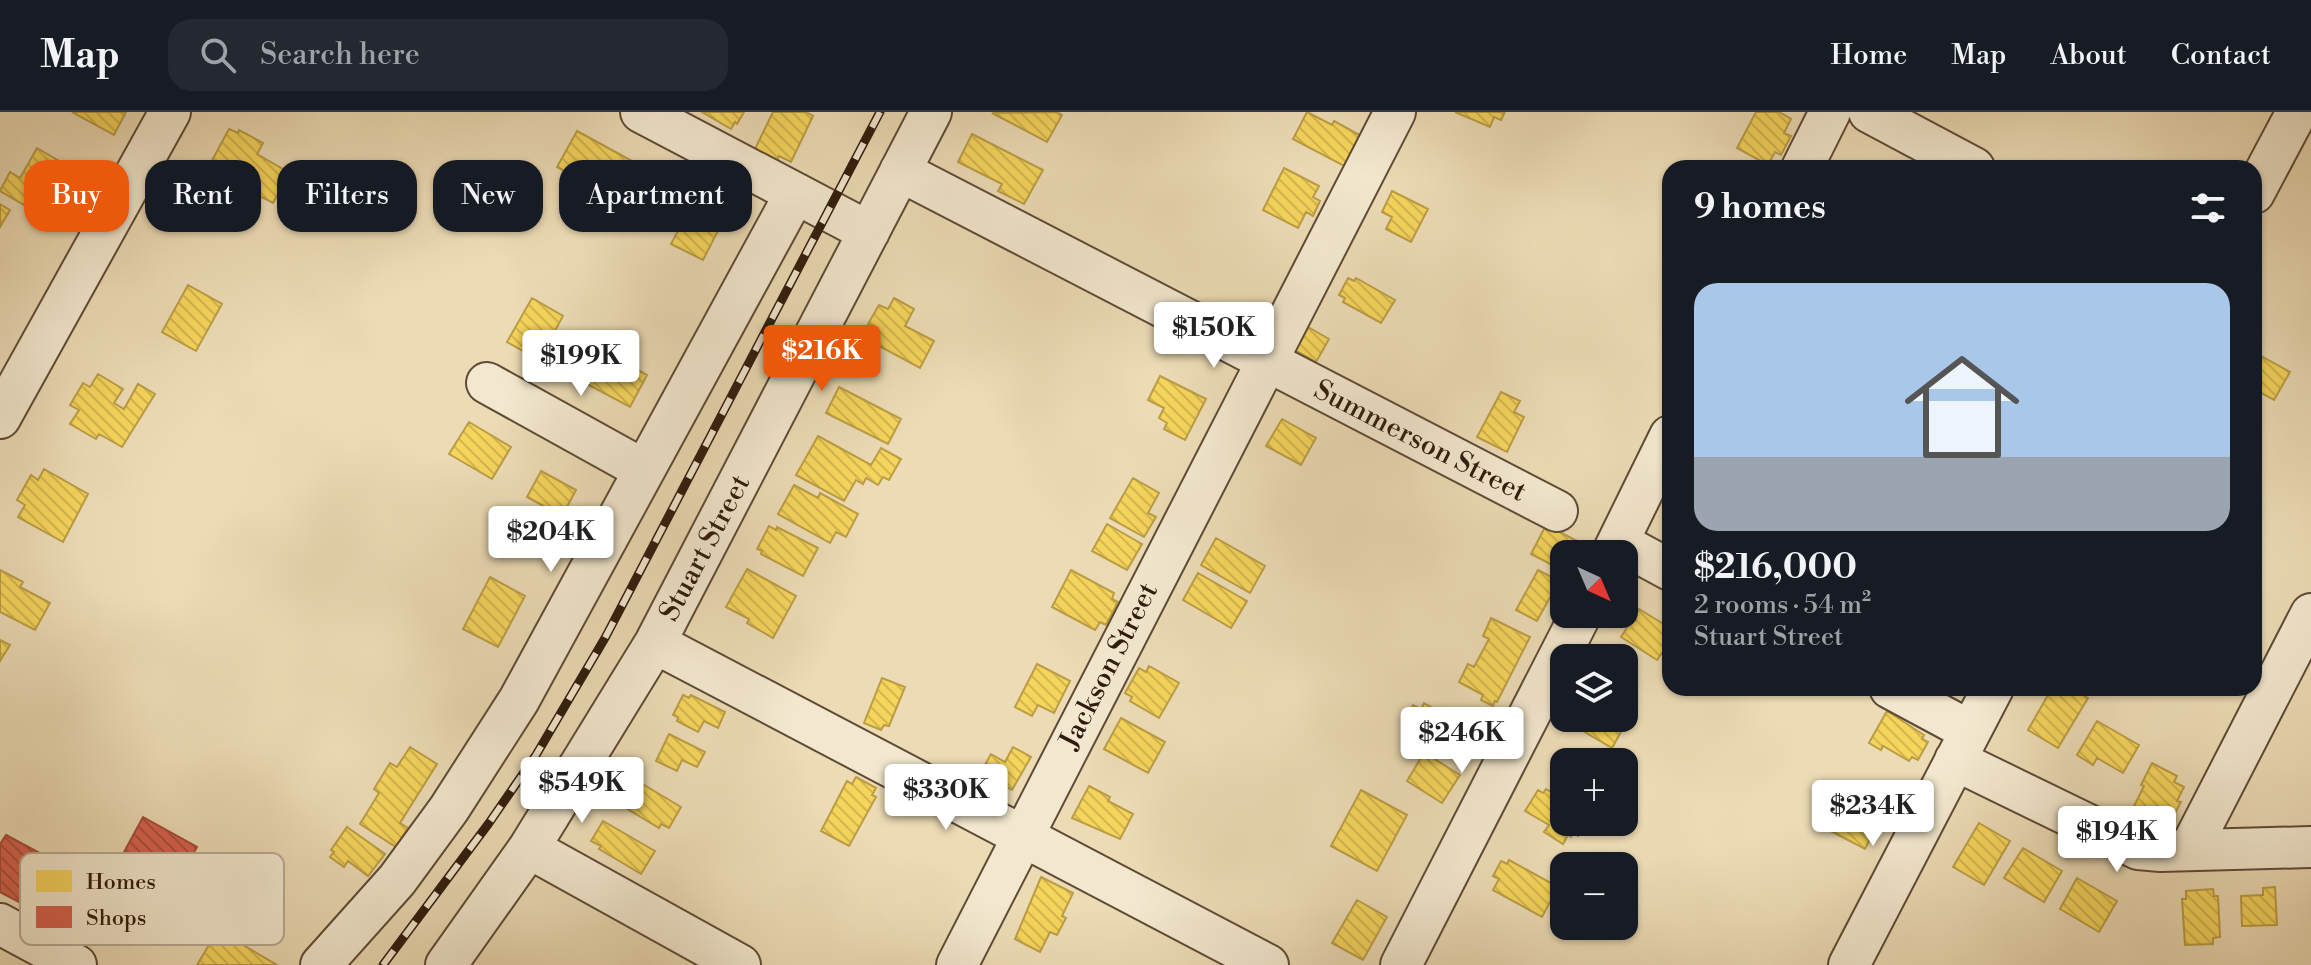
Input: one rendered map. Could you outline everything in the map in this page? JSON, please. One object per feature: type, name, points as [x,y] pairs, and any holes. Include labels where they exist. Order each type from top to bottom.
[{"type":"street","points":[[0,418],[170,112]]},
{"type":"street","points":[[641,112],[869,232]]},
{"type":"street","name":"Stuart Street","points":[[446,965],[529,848],[655,643],[931,112]]},
{"type":"street","name":"Jackson Street","points":[[957,965],[1395,112]]},
{"type":"street","points":[[1806,160],[1830,112]]},
{"type":"street","points":[[1869,112],[1959,160]]},
{"type":"street","points":[[2262,178],[2297,112]]},
{"type":"street","name":"Summerson Street","points":[[900,171],[1557,511]]},
{"type":"street","points":[[321,965],[397,880],[449,809],[519,700],[795,194]]},
{"type":"street","points":[[487,383],[644,470]]},
{"type":"street","points":[[1619,540],[1662,452]]},
{"type":"street","points":[[1638,557],[1662,567]]},
{"type":"street","points":[[2190,849],[2299,659],[2311,614]]},
{"type":"street","points":[[1401,965],[1574,628]]},
{"type":"street","points":[[655,643],[1268,965]]},
{"type":"street","points":[[1900,696],[1963,746],[2138,849],[2311,847]]},
{"type":"street","points":[[1849,965],[1989,696]]},
{"type":"street","points":[[529,848],[740,965]]},
{"type":"street","points":[[0,924],[20,935]]},
{"type":"street","points":[[39,945],[76,965]]},
{"type":"building: Homes","points":[[72,112],[126,112],[114,135]]},
{"type":"building: Homes","points":[[702,112],[744,112],[731,129]]},
{"type":"building: Homes","points":[[773,112],[806,112],[813,116],[791,162],[779,156],[777,162],[754,151]]},
{"type":"building: Homes","points":[[1057,112],[1062,115],[1047,142],[992,113]]},
{"type":"building: Homes","points":[[1307,112],[1332,125],[1334,121],[1363,137],[1346,167],[1293,139]]},
{"type":"building: Homes","points":[[1455,112],[1505,112],[1501,120],[1494,117],[1490,127]]},
{"type":"building: Homes","points":[[1756,112],[1779,112],[1791,119],[1784,133],[1791,136],[1781,155],[1775,152],[1771,160],[1759,160],[1737,148]]},
{"type":"building: Homes","points":[[229,129],[238,133],[239,130],[263,143],[257,154],[277,166],[277,196],[273,203],[261,197],[261,160],[212,160]]},
{"type":"building: Homes","points":[[577,131],[630,160],[561,160]]},
{"type":"building: Homes","points":[[972,134],[1043,170],[1024,204],[998,191],[1002,184],[958,162]]},
{"type":"building: Homes","points":[[37,148],[58,160],[30,160]]},
{"type":"building: Homes","points":[[1284,168],[1319,186],[1313,197],[1320,201],[1313,216],[1306,212],[1298,228],[1263,210]]},
{"type":"building: Homes","points":[[24,171],[24,205],[0,191],[10,172],[20,178]]},
{"type":"building: Homes","points":[[1392,191],[1428,209],[1411,242],[1386,229],[1392,217],[1382,212]]},
{"type":"building: Homes","points":[[0,204],[10,210],[0,227]]},
{"type":"building: Homes","points":[[677,232],[717,232],[703,260],[671,244]]},
{"type":"building: Homes","points":[[1348,278],[1354,281],[1356,278],[1395,300],[1381,323],[1343,302],[1345,298],[1339,295]]},
{"type":"building: Homes","points":[[188,285],[222,304],[196,351],[162,332]]},
{"type":"building: Homes","points":[[532,298],[563,316],[539,360],[507,342]]},
{"type":"building: Homes","points":[[894,298],[914,309],[905,326],[934,341],[920,368],[870,341],[877,329],[868,324],[879,305],[888,309]]},
{"type":"building: Homes","points":[[1308,327],[1329,339],[1316,362],[1295,350]]},
{"type":"building: Homes","points":[[604,352],[647,375],[630,407],[587,384]]},
{"type":"building: Homes","points":[[2262,356],[2290,372],[2274,400],[2262,393]]},
{"type":"building: Homes","points":[[98,374],[123,389],[114,403],[124,409],[138,384],[155,394],[122,447],[99,434],[96,439],[70,424],[79,410],[70,405],[83,383],[90,387]]},
{"type":"building: Homes","points":[[1160,376],[1206,399],[1185,440],[1164,429],[1167,423],[1159,418],[1164,408],[1148,400]]},
{"type":"building: Homes","points":[[839,387],[901,419],[888,444],[826,413]]},
{"type":"building: Homes","points":[[1501,392],[1520,401],[1514,412],[1524,417],[1507,452],[1477,437]]},
{"type":"building: Homes","points":[[1282,419],[1316,438],[1301,465],[1266,446]]},
{"type":"building: Homes","points":[[469,422],[511,447],[492,479],[449,454]]},
{"type":"building: Homes","points":[[818,436],[871,465],[881,448],[901,459],[889,480],[883,477],[878,485],[866,478],[863,484],[856,480],[844,501],[796,475]]},
{"type":"building: Homes","points":[[44,469],[88,494],[63,542],[18,517],[25,505],[17,500],[31,475],[38,480]]},
{"type":"building: Homes","points":[[541,471],[576,490],[562,516],[527,497]]},
{"type":"building: Homes","points":[[1133,478],[1159,493],[1148,513],[1156,517],[1144,537],[1110,518]]},
{"type":"building: Homes","points":[[794,485],[818,498],[820,493],[858,514],[846,537],[836,532],[830,543],[778,514]]},
{"type":"building: Homes","points":[[1107,524],[1142,544],[1127,570],[1092,551]]},
{"type":"building: Homes","points":[[1546,525],[1575,540],[1550,540],[1550,564],[1531,554]]},
{"type":"building: Homes","points":[[769,526],[818,548],[803,576],[757,549]]},
{"type":"building: Homes","points":[[1216,538],[1265,566],[1250,593],[1201,565]]},
{"type":"building: Homes","points":[[747,569],[796,596],[773,638],[747,623],[749,619],[726,607]]},
{"type":"building: Homes","points":[[0,570],[23,582],[20,587],[50,603],[35,630],[0,612]]},
{"type":"building: Homes","points":[[1071,570],[1114,593],[1112,599],[1118,602],[1106,625],[1100,622],[1095,630],[1052,607]]},
{"type":"building: Homes","points":[[1538,570],[1550,576],[1550,597],[1537,621],[1516,610]]},
{"type":"building: Homes","points":[[1198,573],[1247,601],[1231,628],[1183,600]]},
{"type":"building: Homes","points":[[490,577],[525,596],[498,647],[463,629]]},
{"type":"building: Homes","points":[[1639,609],[1662,623],[1662,653],[1657,660],[1638,648],[1638,644],[1621,637],[1627,628],[1638,628]]},
{"type":"building: Homes","points":[[1491,618],[1530,637],[1493,706],[1481,700],[1483,695],[1459,682],[1468,664],[1474,667],[1489,639],[1483,636]]},
{"type":"building: Homes","points":[[0,640],[10,645],[0,661]]},
{"type":"building: Homes","points":[[1037,664],[1070,681],[1054,713],[1038,705],[1032,716],[1015,707]]},
{"type":"building: Homes","points":[[1149,666],[1179,683],[1159,718],[1130,701],[1132,697],[1125,693],[1139,668],[1146,672]]},
{"type":"building: Homes","points":[[882,678],[905,687],[889,726],[884,725],[881,730],[864,723]]},
{"type":"building: Homes","points":[[683,695],[689,698],[691,695],[725,712],[718,728],[704,721],[698,732],[677,721],[678,717],[673,715]]},
{"type":"building: Homes","points":[[2047,696],[2088,698],[2058,748],[2028,730]]},
{"type":"building: Homes","points":[[1424,703],[1441,713],[1443,708],[1483,730],[1469,756],[1405,721],[1413,705],[1421,709]]},
{"type":"building: Homes","points":[[1887,711],[1924,735],[1922,739],[1928,742],[1918,760],[1912,757],[1909,761],[1883,746],[1881,750],[1869,743]]},
{"type":"building: Homes","points":[[1121,718],[1165,742],[1148,773],[1104,749]]},
{"type":"building: Homes","points":[[2097,721],[2139,745],[2123,773],[2097,758],[2093,765],[2077,755]]},
{"type":"building: Homes","points":[[1585,732],[1621,732],[1612,748]]},
{"type":"building: Homes","points":[[669,734],[705,752],[697,767],[682,760],[677,771],[656,761]]},
{"type":"building: Homes","points":[[410,747],[437,764],[400,823],[408,828],[396,847],[360,824],[379,793],[374,789],[390,763],[397,767]]},
{"type":"building: Homes","points":[[1013,747],[1031,757],[1012,790],[981,772],[991,754],[1005,762]]},
{"type":"building: Homes","points":[[1422,756],[1428,759],[1430,756],[1460,775],[1442,803],[1407,781]]},
{"type":"building: Homes","points":[[2152,763],[2177,776],[2174,782],[2184,787],[2177,801],[2181,802],[2169,825],[2134,806]]},
{"type":"building: Homes","points":[[629,776],[681,807],[669,828],[661,824],[659,828],[626,808],[628,804],[617,797]]},
{"type":"building: Homes","points":[[856,777],[876,788],[872,795],[876,797],[849,846],[821,831],[847,781],[852,784]]},
{"type":"building: Homes","points":[[1089,786],[1110,797],[1108,801],[1133,814],[1120,839],[1072,818]]},
{"type":"building: Homes","points":[[1546,789],[1550,791],[1550,836],[1544,832],[1549,825],[1525,811],[1538,790],[1543,793]]},
{"type":"building: Homes","points":[[1361,790],[1407,815],[1377,871],[1331,846]]},
{"type":"building: Homes","points":[[1844,791],[1883,812],[1877,822],[1884,825],[1876,840],[1871,837],[1865,849],[1825,828]]},
{"type":"building: Homes","points":[[603,821],[655,851],[641,874],[591,841]]},
{"type":"building: Homes","points":[[1979,823],[2010,841],[1984,885],[1953,867]]},
{"type":"building: Homes","points":[[347,827],[385,854],[368,876],[348,861],[344,867],[330,857],[334,852],[331,850]]},
{"type":"building: Homes","points":[[1550,836],[1567,836],[1563,844]]},
{"type":"building: Homes","points":[[2023,848],[2062,871],[2044,902],[2004,878]]},
{"type":"building: Homes","points":[[1509,860],[1550,883],[1550,902],[1542,917],[1493,890],[1499,879],[1493,876],[1501,861],[1507,864]]},
{"type":"building: Homes","points":[[1041,877],[1073,893],[1057,935],[1050,932],[1040,952],[1015,939]]},
{"type":"building: Homes","points":[[2077,878],[2117,901],[2099,932],[2060,909]]},
{"type":"building: Homes","points":[[2275,887],[2277,925],[2242,926],[2241,896],[2263,895],[2263,888]]},
{"type":"building: Homes","points":[[2213,889],[2214,896],[2218,896],[2220,937],[2213,938],[2213,944],[2185,945],[2182,899],[2186,899],[2186,891]]},
{"type":"building: Homes","points":[[1357,900],[1387,917],[1363,960],[1332,943]]},
{"type":"building: Homes","points":[[209,945],[243,945],[277,965],[197,965]]},
{"type":"building: Shops","points":[[143,817],[197,847],[194,853],[123,853]]},
{"type":"building: Shops","points":[[6,835],[40,853],[20,853],[20,903],[0,892],[0,844]]},
{"type":"railway","points":[[383,965],[536,755],[605,638],[880,112]]}]
